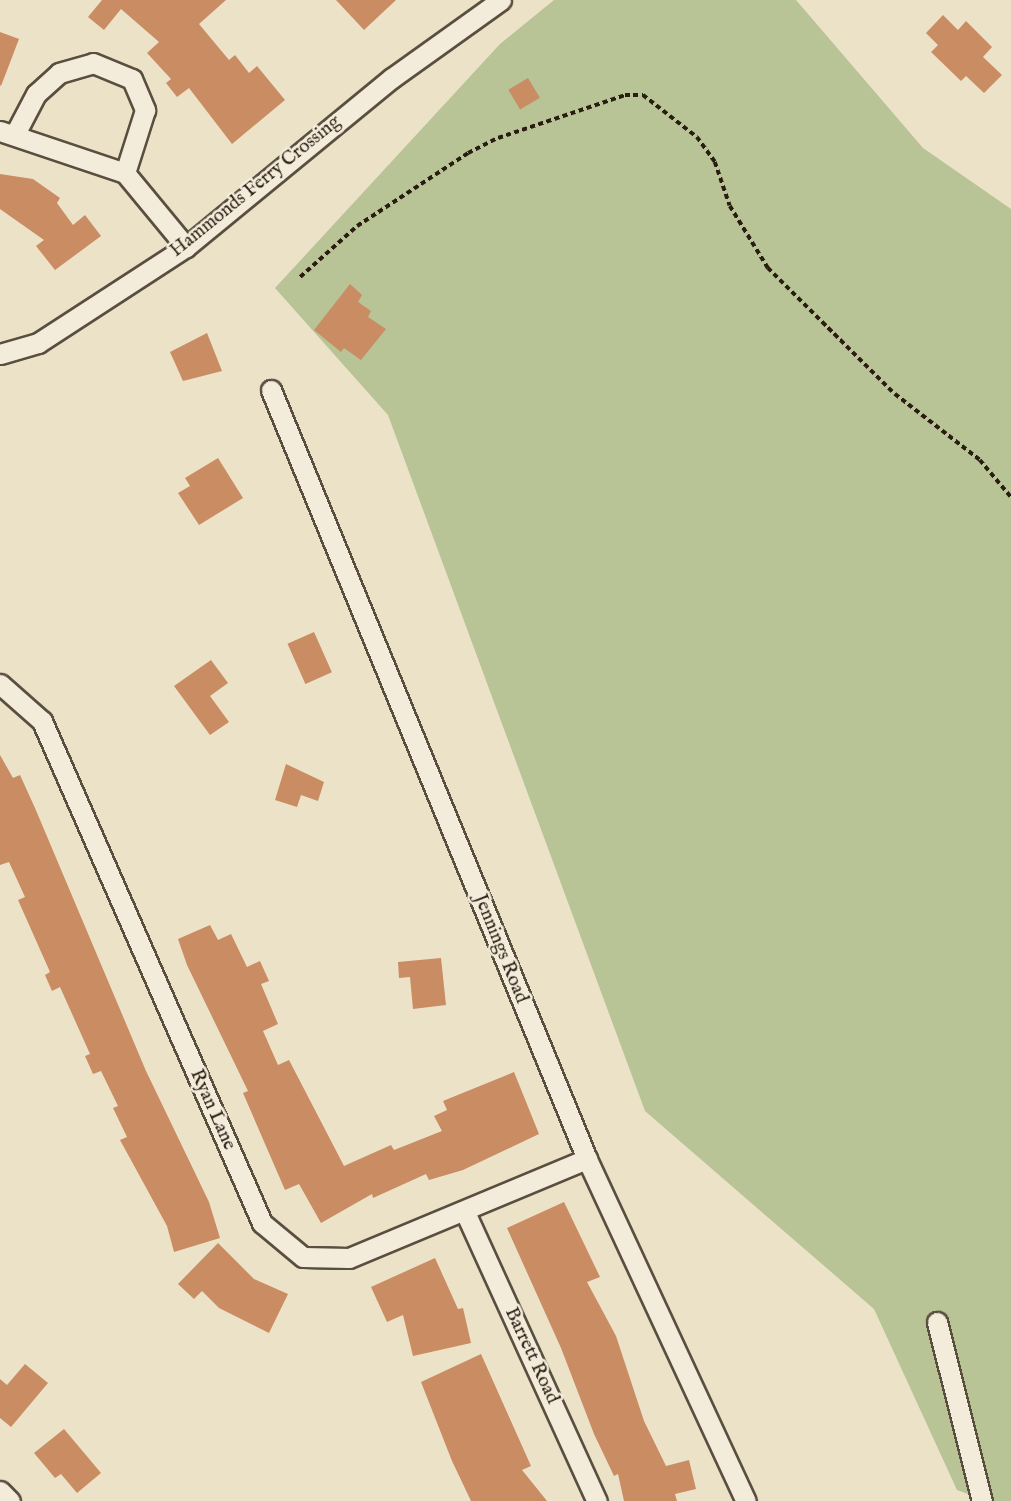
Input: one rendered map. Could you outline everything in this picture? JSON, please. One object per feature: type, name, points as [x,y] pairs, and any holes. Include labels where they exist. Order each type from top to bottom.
[{"type":"street","name":"Hammonds Ferry Crossing","points":[[0,354],[38,343],[186,247],[392,78],[501,0]]},
{"type":"street","points":[[125,173],[145,110],[132,79],[93,63],[59,72],[36,94],[7,133],[125,173],[186,247]]},
{"type":"street","name":"Jennings Road","points":[[271,390],[587,1159],[746,1501]]},
{"type":"street","name":"Ryan Lane","points":[[0,684],[42,721],[262,1223],[303,1257],[349,1258],[587,1159]]},
{"type":"street","name":"Barrett Road","points":[[465,1212],[597,1501]]},
{"type":"street","points":[[937,1322],[982,1501]]},
{"type":"street","points":[[0,1491],[10,1501]]},
{"type":"path","points":[[300,277],[357,226],[468,153],[498,138],[625,95],[643,95],[697,137],[715,162],[730,206],[768,268],[895,394],[980,460],[1011,497]]},
{"type":"green space","points":[[554,0],[796,0],[923,148],[1011,209],[1011,1501],[987,1501],[957,1490],[874,1309],[645,1111],[388,415],[275,288],[500,44]]},
{"type":"building","points":[[102,0],[226,0],[199,24],[229,60],[235,55],[249,73],[257,66],[285,100],[232,144],[189,88],[177,97],[166,83],[171,79],[147,53],[159,42],[121,9],[104,30],[88,17]]},
{"type":"building","points":[[336,0],[396,0],[364,30]]},
{"type":"building","points":[[943,15],[958,30],[966,21],[992,47],[983,57],[1002,75],[984,93],[966,76],[961,81],[931,52],[938,45],[926,33]]},
{"type":"building","points":[[0,32],[19,39],[1,86],[0,85]]},
{"type":"building","points":[[528,78],[540,98],[520,110],[508,90]]},
{"type":"building","points":[[0,174],[33,179],[60,198],[57,203],[73,225],[85,215],[101,236],[55,270],[36,246],[44,240],[0,209]]},
{"type":"building","points":[[350,284],[362,295],[358,302],[371,311],[368,317],[386,329],[361,360],[344,348],[341,352],[314,330]]},
{"type":"building","points":[[207,333],[222,371],[183,381],[170,352]]},
{"type":"building","points":[[218,458],[243,498],[199,525],[178,493],[190,486],[185,478]]},
{"type":"building","points":[[314,632],[332,672],[305,684],[288,644]]},
{"type":"building","points":[[211,660],[228,683],[210,696],[229,722],[210,735],[174,686]]},
{"type":"building","points":[[0,755],[13,778],[20,775],[146,1071],[209,1202],[220,1238],[174,1252],[167,1226],[120,1140],[127,1137],[113,1108],[118,1106],[101,1071],[93,1074],[85,1056],[90,1054],[60,987],[52,991],[45,975],[50,972],[18,900],[25,897],[9,862],[0,865]]},
{"type":"building","points":[[286,764],[324,782],[318,801],[301,795],[297,807],[275,800]]},
{"type":"building","points":[[210,925],[218,940],[231,934],[247,967],[260,961],[269,981],[261,984],[278,1024],[263,1031],[278,1065],[289,1060],[344,1166],[391,1145],[394,1150],[442,1131],[434,1116],[447,1110],[443,1101],[514,1072],[539,1134],[463,1170],[429,1180],[426,1174],[373,1198],[372,1194],[321,1223],[299,1184],[285,1190],[243,1093],[248,1091],[187,965],[178,939]]},
{"type":"building","points":[[441,958],[446,1005],[413,1009],[410,977],[399,978],[398,962]]},
{"type":"building","points":[[564,1202],[600,1277],[587,1282],[616,1336],[644,1421],[666,1466],[689,1460],[696,1489],[675,1494],[677,1501],[624,1501],[618,1474],[614,1476],[594,1434],[561,1348],[507,1228]]},
{"type":"building","points":[[218,1243],[254,1279],[288,1294],[269,1333],[219,1308],[202,1291],[194,1299],[178,1284]]},
{"type":"building","points":[[435,1258],[458,1309],[463,1308],[471,1343],[413,1356],[403,1315],[387,1322],[371,1287]]},
{"type":"building","points":[[481,1354],[531,1466],[522,1470],[547,1501],[471,1501],[452,1461],[421,1382]]},
{"type":"building","points":[[25,1364],[48,1383],[11,1427],[0,1418],[0,1379],[7,1385]]},
{"type":"building","points":[[64,1429],[101,1473],[77,1493],[61,1474],[55,1478],[34,1453]]}]
